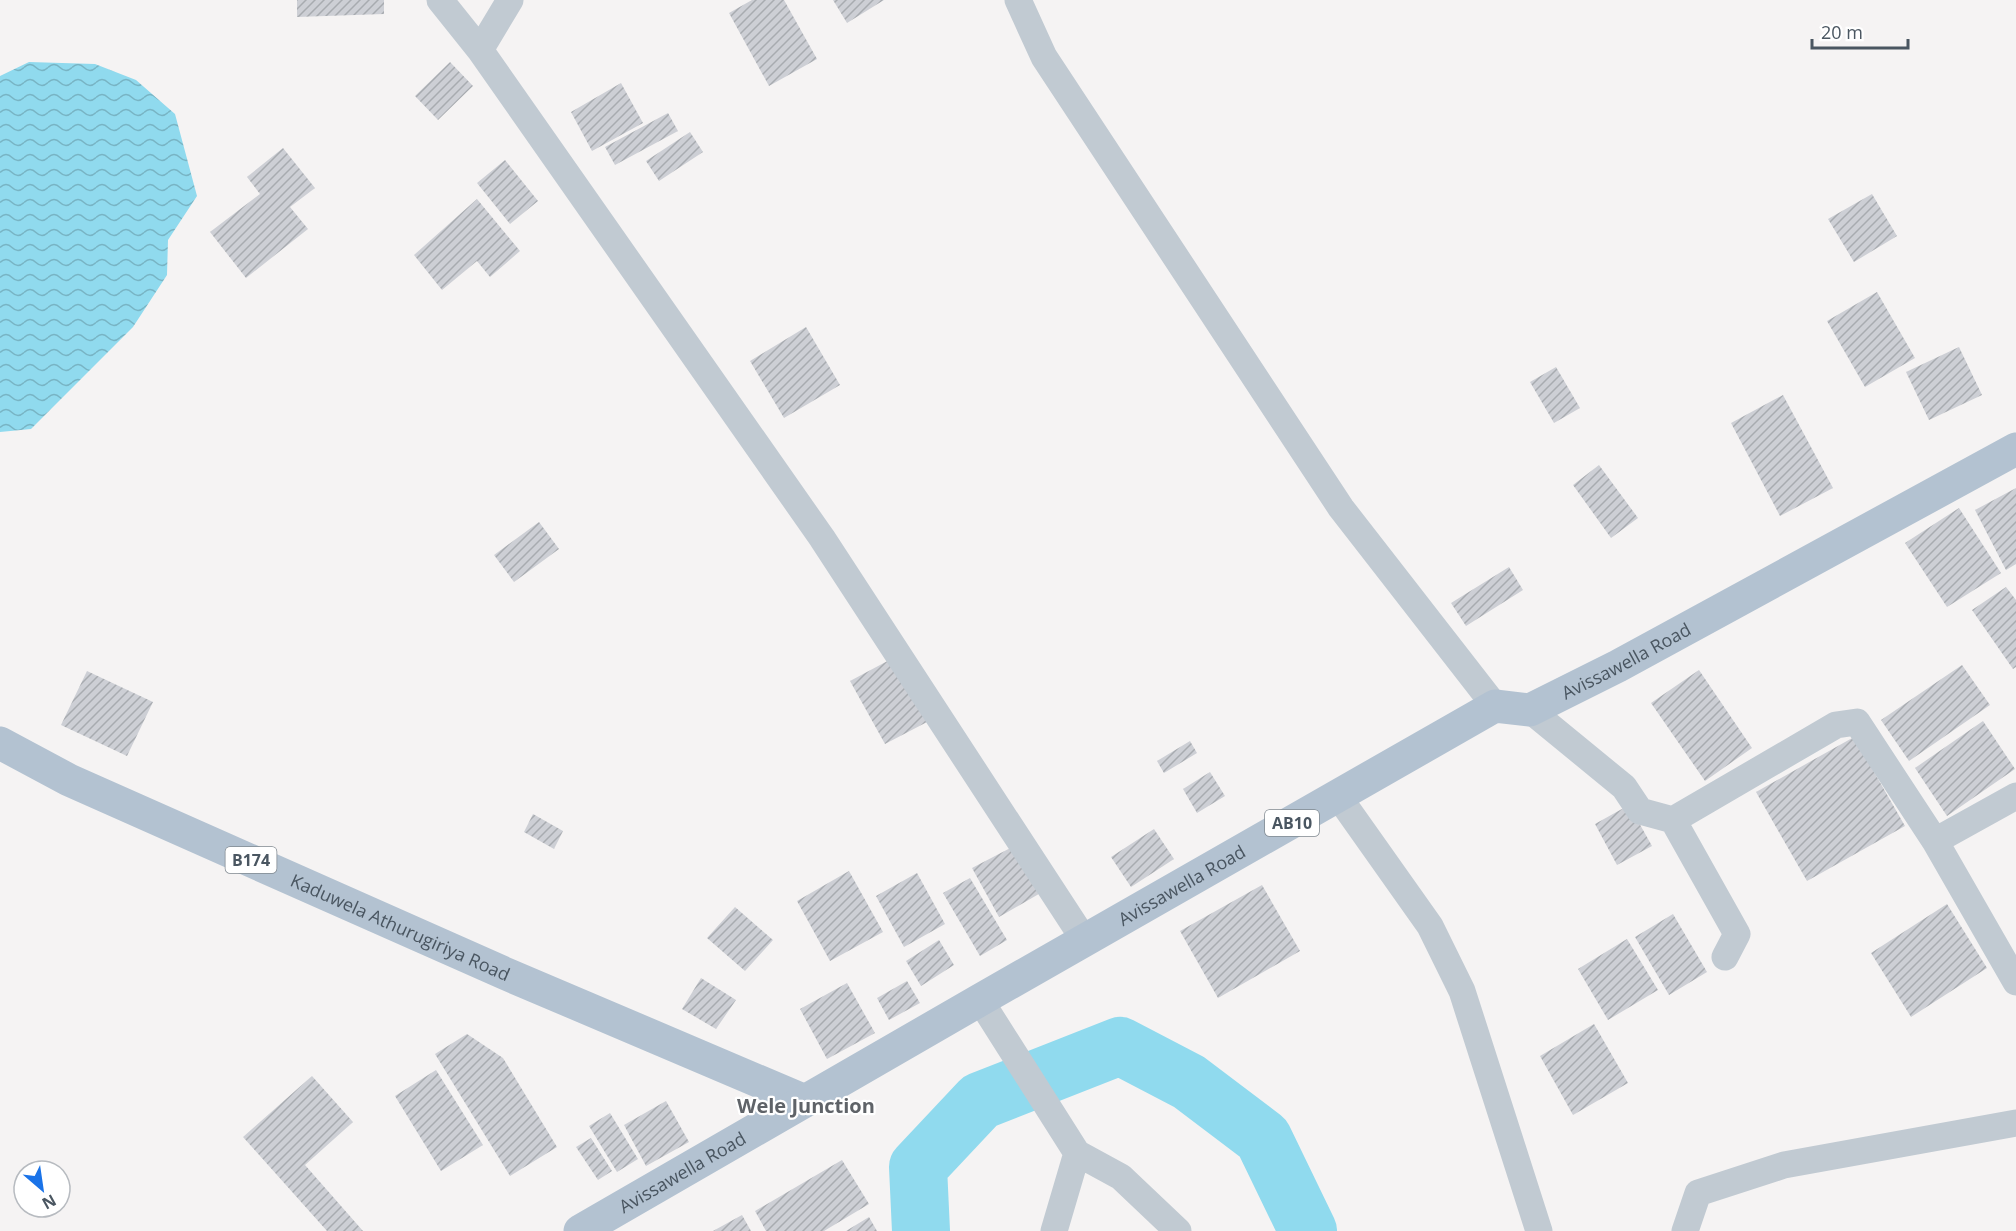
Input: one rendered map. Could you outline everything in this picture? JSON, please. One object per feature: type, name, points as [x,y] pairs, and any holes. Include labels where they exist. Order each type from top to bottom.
[{"type":"main road","name":"Avissawella Road","points":[[1530,710],[1618,666],[2016,449]]},
{"type":"main road","points":[[1495,706],[1530,710]]},
{"type":"main road","name":"Avissawella Road","points":[[580,1231],[980,999],[1495,706]]},
{"type":"main road","name":"Kaduwela Athurugiriya Road","points":[[0,743],[69,780],[504,973],[805,1101]]},
{"type":"street","points":[[440,0],[480,50],[822,538],[1085,941]]},
{"type":"street","points":[[480,50],[510,0]]},
{"type":"street","points":[[1018,0],[1044,57],[1341,508],[1495,706]]},
{"type":"street","points":[[1530,710],[1624,787],[1640,811],[1673,820],[1737,934],[1725,957]]},
{"type":"street","points":[[1673,820],[1836,724],[1857,722],[1935,841],[2016,982]]},
{"type":"street","points":[[1338,796],[1430,926],[1462,991],[1539,1231]]},
{"type":"street","points":[[1935,841],[2016,796]]},
{"type":"street","points":[[980,999],[1070,1143],[1121,1177],[1178,1231]]},
{"type":"street","points":[[1685,1231],[1698,1193],[1784,1165],[2016,1123]]},
{"type":"street","points":[[1054,1231],[1070,1143]]},
{"type":"water","points":[[29,62],[95,64],[136,80],[175,114],[197,196],[168,240],[167,275],[133,327],[31,429],[0,432],[0,76]]},
{"type":"building","points":[[297,0],[384,0],[384,14],[297,17]]},
{"type":"building","points":[[752,0],[784,0],[817,59],[769,86],[729,13]]},
{"type":"building","points":[[833,0],[884,0],[847,23]]},
{"type":"building","points":[[450,62],[473,86],[438,120],[415,96]]},
{"type":"building","points":[[621,83],[643,123],[592,151],[571,112]]},
{"type":"building","points":[[668,113],[678,131],[615,165],[605,147]]},
{"type":"building","points":[[690,132],[703,152],[659,181],[646,161]]},
{"type":"building","points":[[283,148],[315,188],[290,207],[308,229],[246,278],[210,232],[260,194],[247,177]]},
{"type":"building","points":[[505,160],[538,201],[510,224],[477,183]]},
{"type":"building","points":[[1872,194],[1897,236],[1854,262],[1828,219]]},
{"type":"building","points":[[477,199],[520,251],[490,277],[477,261],[442,290],[414,255]]},
{"type":"building","points":[[1877,292],[1915,358],[1865,387],[1827,321]]},
{"type":"building","points":[[806,327],[840,385],[784,418],[750,361]]},
{"type":"building","points":[[1959,347],[1982,395],[1929,420],[1906,372]]},
{"type":"building","points":[[1556,367],[1580,408],[1554,423],[1530,382]]},
{"type":"building","points":[[1783,395],[1833,488],[1780,516],[1731,423]]},
{"type":"building","points":[[1599,465],[1638,518],[1611,538],[1573,485]]},
{"type":"building","points":[[2016,488],[2016,564],[2006,570],[1975,510]]},
{"type":"building","points":[[1959,508],[2001,573],[1947,607],[1905,543]]},
{"type":"building","points":[[539,522],[559,549],[514,582],[494,555]]},
{"type":"building","points":[[1509,567],[1523,590],[1466,626],[1451,603]]},
{"type":"building","points":[[2006,587],[2016,600],[2016,667],[2013,669],[1972,610]]},
{"type":"building","points":[[895,657],[929,721],[885,744],[850,681]]},
{"type":"building","points":[[1962,665],[1990,705],[1909,761],[1881,720]]},
{"type":"building","points":[[1699,670],[1752,748],[1705,781],[1651,703]]},
{"type":"building","points":[[87,671],[153,702],[127,756],[61,725]]},
{"type":"building","points":[[1983,721],[2015,769],[1947,816],[1915,768]]},
{"type":"building","points":[[1854,737],[1905,826],[1807,881],[1756,792]]},
{"type":"building","points":[[1190,741],[1197,753],[1164,773],[1157,761]]},
{"type":"building","points":[[1210,772],[1225,796],[1197,813],[1183,789]]},
{"type":"building","points":[[1629,805],[1652,846],[1617,865],[1595,824]]},
{"type":"building","points":[[533,814],[563,831],[554,849],[524,832]]},
{"type":"building","points":[[1154,829],[1174,859],[1131,887],[1111,857]]},
{"type":"building","points":[[1018,844],[1044,891],[999,917],[972,868]]},
{"type":"building","points":[[849,871],[883,932],[830,961],[797,901]]},
{"type":"building","points":[[917,873],[945,924],[904,947],[876,896]]},
{"type":"building","points":[[970,878],[1007,940],[980,956],[943,893]]},
{"type":"building","points":[[1262,885],[1300,951],[1218,998],[1180,931]]},
{"type":"building","points":[[1947,904],[1987,968],[1911,1017],[1871,953]]},
{"type":"building","points":[[735,907],[773,940],[745,971],[707,938]]},
{"type":"building","points":[[1673,914],[1707,972],[1669,995],[1635,937]]},
{"type":"building","points":[[1627,939],[1658,990],[1608,1020],[1578,969]]},
{"type":"building","points":[[939,940],[954,965],[921,986],[906,961]]},
{"type":"building","points":[[701,978],[736,1000],[716,1029],[682,1009]]},
{"type":"building","points":[[907,981],[920,1003],[889,1020],[877,998]]},
{"type":"building","points":[[847,983],[875,1033],[827,1059],[800,1009]]},
{"type":"building","points":[[1594,1024],[1628,1083],[1573,1115],[1540,1056]]},
{"type":"building","points":[[467,1034],[503,1058],[557,1147],[510,1176],[435,1054]]},
{"type":"building","points":[[436,1070],[483,1145],[441,1171],[395,1096]]},
{"type":"building","points":[[312,1076],[353,1122],[305,1165],[363,1231],[327,1231],[243,1137]]},
{"type":"building","points":[[666,1101],[689,1142],[646,1166],[624,1125]]},
{"type":"building","points":[[610,1113],[638,1159],[617,1172],[589,1126]]},
{"type":"building","points":[[591,1138],[612,1171],[598,1180],[576,1147]]},
{"type":"building","points":[[842,1160],[869,1204],[824,1231],[766,1231],[755,1211]]},
{"type":"building","points":[[742,1215],[751,1231],[713,1231]]},
{"type":"building","points":[[869,1217],[877,1231],[846,1231]]},
{"type":"waterway","points":[[921,1231],[918,1167],[980,1101],[1120,1046],[1189,1082],[1263,1138],[1308,1231]]},
{"type":"district","name":"Wele Junction","points":[[806,1105]]}]
